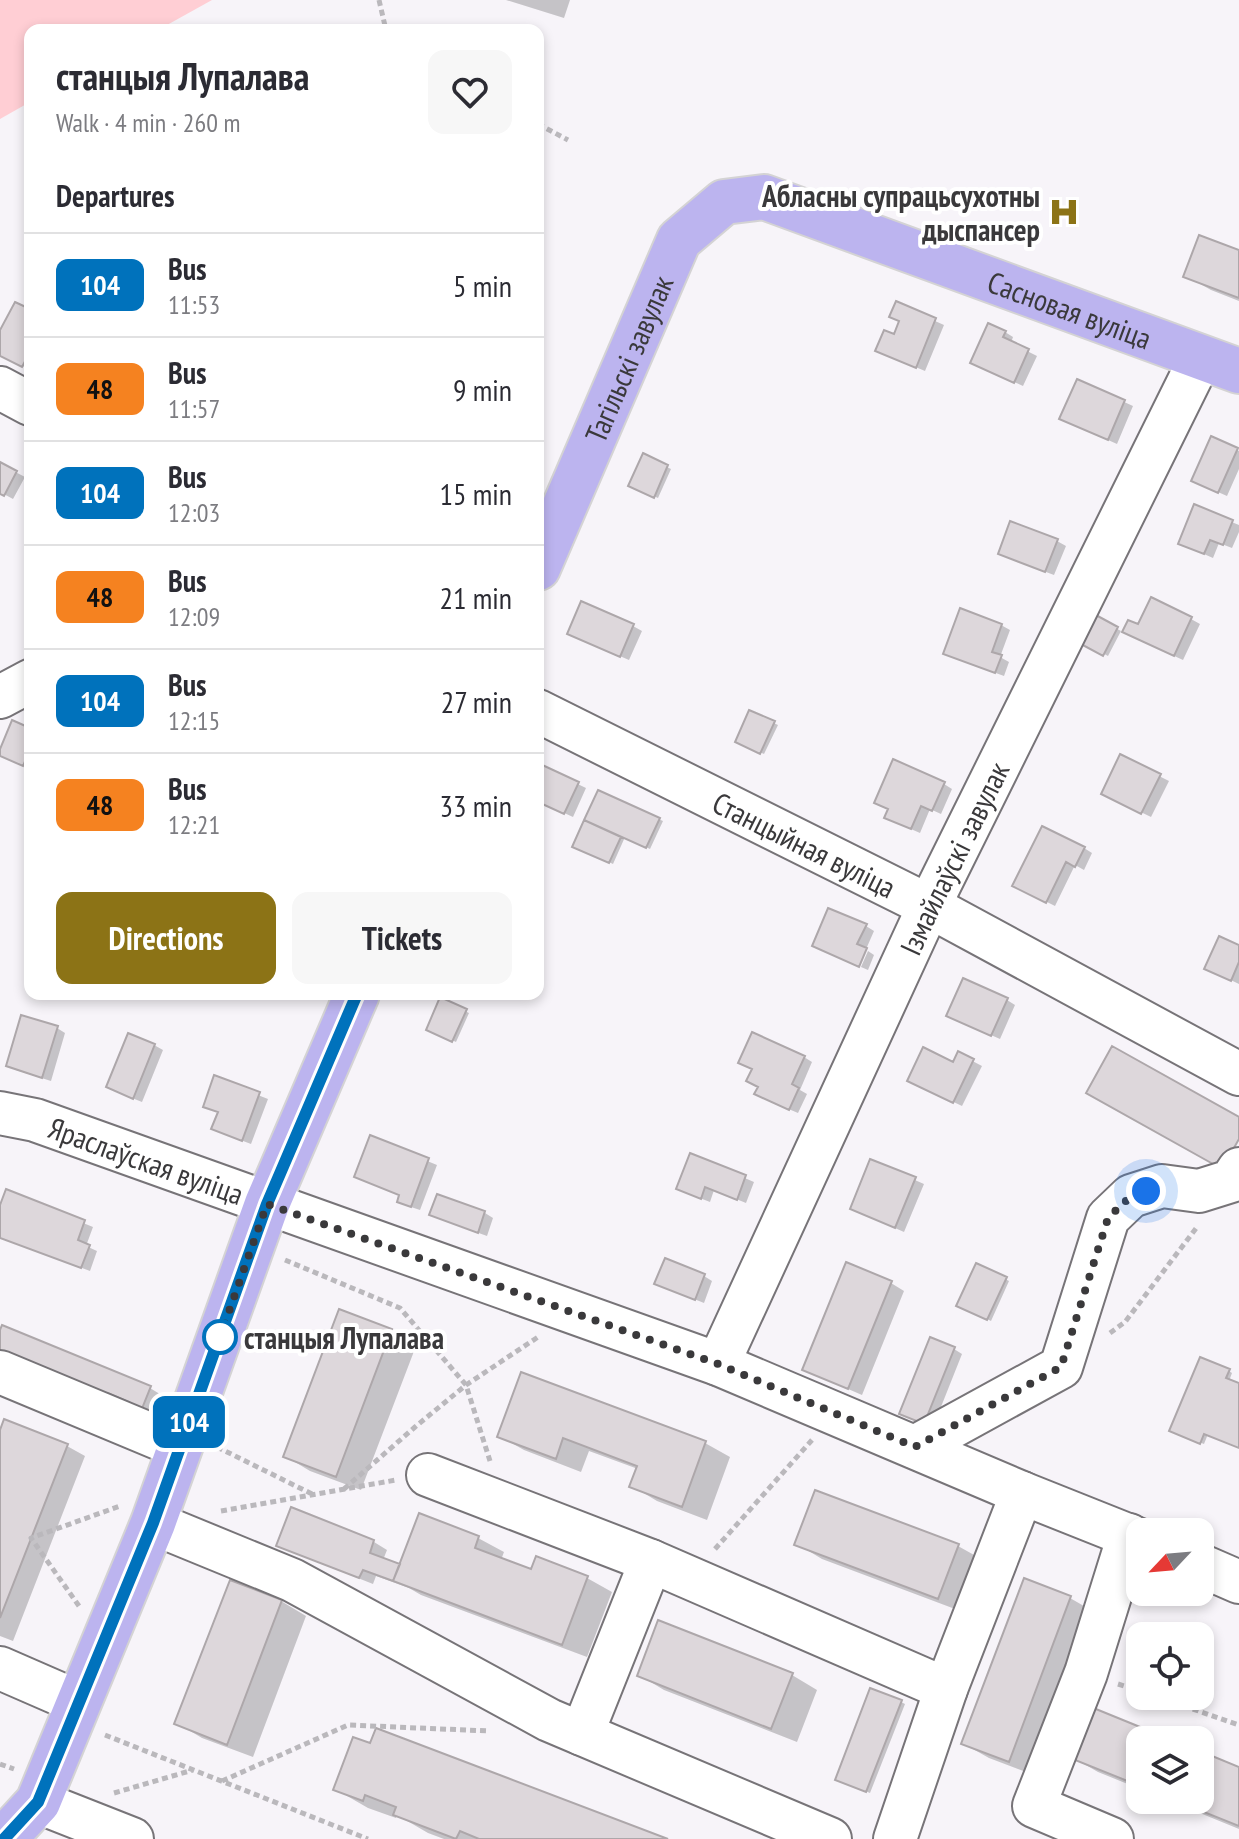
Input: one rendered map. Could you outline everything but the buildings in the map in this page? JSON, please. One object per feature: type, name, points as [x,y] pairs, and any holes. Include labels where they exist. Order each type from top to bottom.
[{"type":"main road","name":"Сасновая вуліца","points":[[764,197],[1220,364]]},
{"type":"main road","name":"Тагільскі завулак","points":[[544,554],[679,240],[724,202],[764,197]]},
{"type":"main road","points":[[4,1839],[49,1806],[74,1711],[139,1513],[183,1439],[267,1204],[354,1000]]},
{"type":"street","name":"Ізмайлаўскі завулак","points":[[718,1364],[929,906],[1220,364]]},
{"type":"street","points":[[0,388],[24,401]]},
{"type":"street","points":[[0,697],[24,684]]},
{"type":"street","name":"Станцыйная вуліца","points":[[544,714],[929,906],[1239,1074]]},
{"type":"street","name":"Яраслаўская вуліца","points":[[0,1113],[35,1120],[718,1364],[1126,1535]]},
{"type":"street","points":[[915,1447],[1061,1367],[1108,1218],[1131,1196],[1162,1186],[1199,1191],[1235,1175]]},
{"type":"street","points":[[0,1372],[183,1439]]},
{"type":"street","points":[[428,1475],[690,1577],[946,1689]]},
{"type":"street","points":[[895,1839],[946,1689],[1022,1493]]},
{"type":"street","points":[[139,1513],[292,1580],[549,1720],[828,1839]]},
{"type":"street","points":[[1112,1839],[1034,1806],[1126,1560]]},
{"type":"street","points":[[582,1734],[651,1561]]},
{"type":"street","points":[[1214,1571],[1239,1582]]},
{"type":"street","points":[[0,1668],[74,1711]]},
{"type":"street","points":[[49,1806],[132,1839]]},
{"type":"path","points":[[379,0],[385,24]]},
{"type":"path","points":[[544,127],[568,140]]},
{"type":"path","points":[[1061,1367],[1125,1322],[1235,1175]]},
{"type":"path","points":[[252,1247],[400,1308],[466,1385],[504,1504]]},
{"type":"path","points":[[344,1489],[466,1385],[574,1312]]},
{"type":"path","points":[[690,1577],[836,1413]]},
{"type":"path","points":[[183,1439],[313,1495]]},
{"type":"path","points":[[211,1513],[428,1475]]},
{"type":"path","points":[[81,1609],[31,1538],[139,1513]]},
{"type":"path","points":[[1196,1710],[1239,1725]]},
{"type":"path","points":[[74,1711],[194,1770],[368,1839]]},
{"type":"path","points":[[222,1781],[348,1725],[489,1731]]},
{"type":"path","points":[[49,1806],[194,1770]]},
{"type":"shaded area","points":[[0,0],[212,0],[169,24],[24,24],[24,105],[0,119]]},
{"type":"bus line","name":"104","points":[[4,1839],[38,1802],[153,1523],[267,1204],[354,1000]]},
{"type":"place","name":"Абласны супрацьсухотны дыспансер","points":[[1064,212]]},
{"type":"place","name":"станцыя Лупалава","points":[[220,1337]]},
{"type":"route","points":[[220,1337],[267,1204],[718,1364],[915,1447],[1061,1367],[1108,1218],[1131,1196],[1146,1191]]}]
